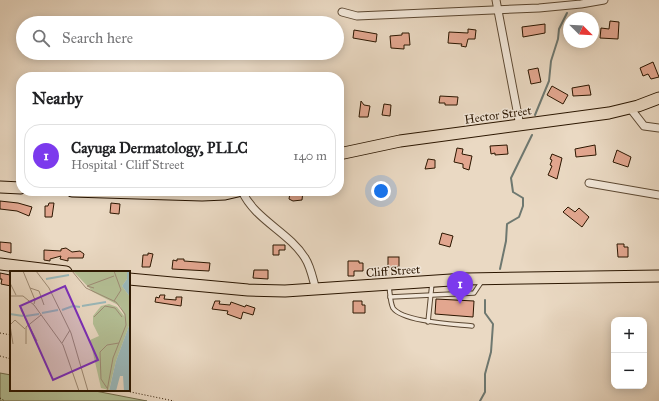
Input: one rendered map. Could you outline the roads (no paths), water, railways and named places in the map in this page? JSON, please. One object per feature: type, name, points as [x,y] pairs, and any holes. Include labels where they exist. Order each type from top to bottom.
[{"type":"main road","name":"Hector Street","points":[[344,153],[400,141],[520,126],[630,108],[659,98]]},
{"type":"main road","points":[[0,187],[16,188]]},
{"type":"main road","points":[[0,264],[58,271]]},
{"type":"main road","name":"Cliff Street","points":[[130,279],[262,291],[316,290],[484,278],[659,276]]},
{"type":"street","points":[[496,0],[520,126]]},
{"type":"street","points":[[342,12],[357,16],[499,10],[581,4],[604,0]]},
{"type":"street","points":[[630,108],[644,126],[659,128]]},
{"type":"street","points":[[589,183],[659,195]]},
{"type":"street","points":[[244,196],[248,203],[256,211],[299,250],[305,258],[316,290]]},
{"type":"lane","points":[[390,297],[474,293],[484,278]]},
{"type":"lane","points":[[428,322],[432,282]]},
{"type":"lane","points":[[389,285],[393,307],[400,313],[428,322],[472,326]]},
{"type":"waterway","points":[[535,115],[549,81],[551,61],[558,39],[559,29],[563,21]]},
{"type":"waterway","points":[[500,269],[506,241],[507,224],[519,217],[523,206],[523,198],[513,192],[511,178],[532,135]]},
{"type":"waterway","points":[[480,401],[485,392],[485,374],[491,352],[493,324],[485,313],[485,300]]},
{"type":"place","name":"Cayuga Dermatology, PLLC","points":[[460,304]]}]
